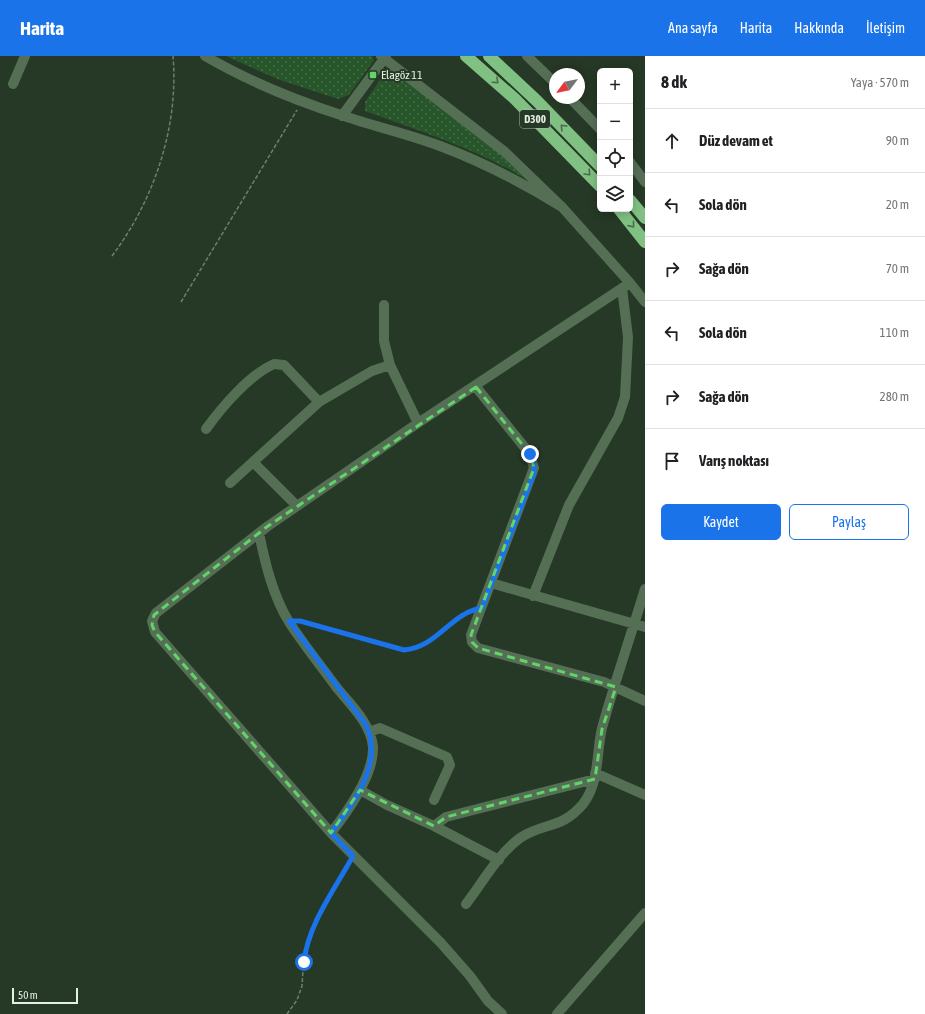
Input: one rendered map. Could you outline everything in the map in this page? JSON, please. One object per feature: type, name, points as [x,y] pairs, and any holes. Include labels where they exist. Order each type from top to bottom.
[{"type":"highway","name":"D300","points":[[466,56],[515,99],[597,183]]},
{"type":"highway","name":"D300","points":[[489,56],[537,101],[597,163]]},
{"type":"highway","points":[[633,204],[645,218]]},
{"type":"highway","points":[[621,212],[645,242]]},
{"type":"street","points":[[13,84],[25,56]]},
{"type":"street","points":[[205,56],[236,73],[302,101],[342,116],[419,139],[458,153],[511,178],[562,207]]},
{"type":"street","points":[[527,56],[549,77]]},
{"type":"street","points":[[342,116],[384,57],[505,152],[562,207],[626,286],[645,302]]},
{"type":"street","points":[[576,104],[597,126]]},
{"type":"street","points":[[633,166],[645,182]]},
{"type":"street","points":[[502,1014],[488,1001],[470,976],[441,943],[331,833],[155,632],[152,625],[152,618],[156,613],[259,533],[297,506],[418,423],[476,387],[626,286]]},
{"type":"street","points":[[533,596],[569,505],[618,418],[623,405],[628,337],[626,286]]},
{"type":"street","points":[[384,305],[384,341],[390,365],[418,423]]},
{"type":"street","points":[[206,429],[231,398],[252,379],[274,364],[284,365],[319,402]]},
{"type":"street","points":[[230,483],[319,402],[372,371],[390,365]]},
{"type":"street","points":[[476,387],[530,454],[534,468],[471,636],[472,642],[475,647],[604,682],[645,701]]},
{"type":"street","points":[[253,462],[297,506]]},
{"type":"street","points":[[259,533],[269,575],[289,621],[362,719],[369,732],[372,745],[372,759],[360,790],[347,812],[331,833]]},
{"type":"street","points":[[491,583],[645,627]]},
{"type":"street","points":[[466,904],[512,844],[525,836],[559,824],[570,816],[588,797],[595,776],[602,730],[645,588]]},
{"type":"street","points":[[369,732],[380,728],[447,757],[450,765],[434,800]]},
{"type":"street","points":[[434,826],[446,817],[595,776],[645,794]]},
{"type":"street","points":[[360,790],[387,805],[434,826],[499,860]]},
{"type":"street","points":[[557,1014],[645,913]]},
{"type":"path","points":[[112,256],[142,209],[160,164],[172,103],[173,56]]},
{"type":"path","points":[[181,302],[302,101]]},
{"type":"path","points":[[289,621],[300,621],[404,650],[416,648],[428,642],[467,612],[482,608]]},
{"type":"path","points":[[287,1014],[297,1000],[302,986],[304,954],[309,937],[353,856]]},
{"type":"highlighted area","points":[[476,387],[530,454],[534,468],[471,635],[472,642],[478,648],[616,687],[602,729],[595,779],[446,817],[434,826],[360,790],[331,833],[155,632],[152,625],[154,615],[268,526]]},
{"type":"green space","points":[[226,56],[372,56],[374,60],[349,95],[338,99],[277,79]]},
{"type":"green space","points":[[391,69],[503,152],[533,183],[493,161],[451,142],[365,111],[365,102],[386,71]]},
{"type":"place","name":"Elagöz 11","points":[[373,75]]},
{"type":"route","points":[[304,962],[306,946],[313,927],[353,856],[331,833],[347,812],[360,790],[370,765],[373,752],[371,739],[366,725],[289,621],[300,621],[400,650],[408,650],[423,645],[433,639],[467,612],[473,609],[482,608],[534,473],[534,464],[530,454]]}]
